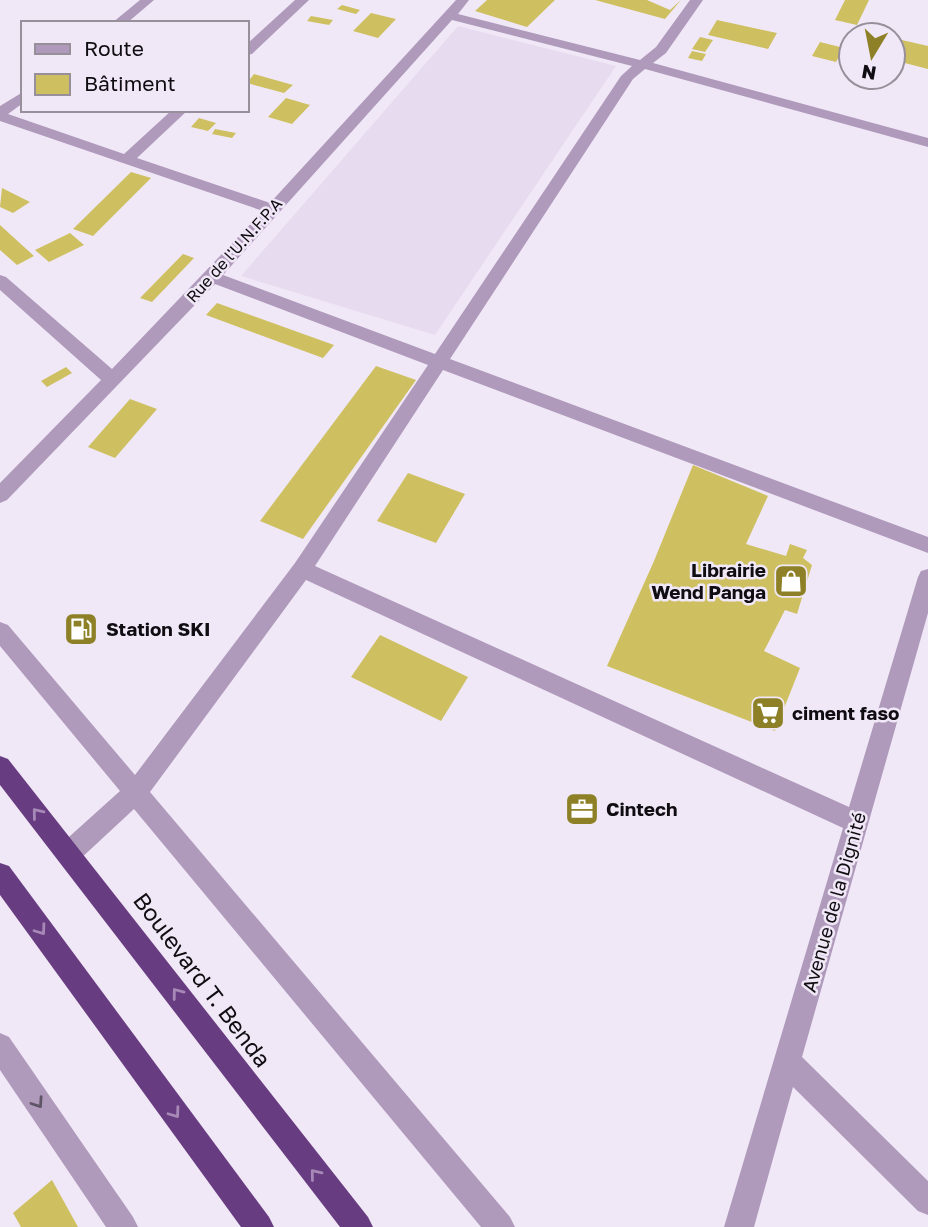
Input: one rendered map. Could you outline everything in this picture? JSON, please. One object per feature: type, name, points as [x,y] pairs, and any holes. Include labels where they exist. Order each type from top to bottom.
[{"type":"highway","name":"Boulevard T. Benda","points":[[0,767],[358,1227]]},
{"type":"highway","points":[[0,875],[259,1227]]},
{"type":"street","points":[[121,21],[148,0]]},
{"type":"street","points":[[248,50],[303,0]]},
{"type":"street","name":"Rue de l'U.N.F.P.A","points":[[0,495],[212,276],[463,0]]},
{"type":"street","points":[[69,853],[137,792],[302,569],[628,76],[661,50],[697,0]]},
{"type":"street","points":[[448,15],[644,65],[928,143]]},
{"type":"street","points":[[0,115],[21,98]]},
{"type":"street","points":[[128,158],[179,112]]},
{"type":"street","points":[[0,115],[271,209]]},
{"type":"street","points":[[212,276],[440,359],[928,545]]},
{"type":"street","points":[[0,281],[110,379]]},
{"type":"street","points":[[302,569],[857,822]]},
{"type":"street","name":"Avenue de la Dignité","points":[[739,1227],[928,578]]},
{"type":"street","points":[[0,631],[500,1227]]},
{"type":"street","points":[[0,1046],[122,1227]]},
{"type":"street","points":[[787,1061],[928,1201]]},
{"type":"shaded area","points":[[458,26],[616,66],[435,335],[241,276]]},
{"type":"building","points":[[487,0],[555,0],[527,27],[475,11]]},
{"type":"building","points":[[595,0],[647,0],[670,10],[681,0],[665,19]]},
{"type":"building","points":[[845,0],[869,0],[859,21],[835,20]]},
{"type":"building","points":[[342,5],[360,10],[356,14],[337,9]]},
{"type":"building","points":[[371,13],[396,19],[378,38],[353,31]]},
{"type":"building","points":[[311,16],[333,20],[329,25],[307,21]]},
{"type":"building","points":[[717,20],[777,33],[768,49],[708,35]]},
{"type":"building","points":[[700,37],[713,40],[705,52],[692,49]]},
{"type":"building","points":[[907,41],[928,46],[928,69],[907,64]]},
{"type":"building","points":[[820,42],[837,46],[836,62],[812,56]]},
{"type":"building","points":[[692,51],[706,54],[702,61],[688,58]]},
{"type":"building","points":[[254,74],[293,85],[284,93],[248,82]]},
{"type":"building","points":[[286,98],[310,105],[292,124],[268,117]]},
{"type":"building","points":[[199,118],[216,123],[208,131],[191,127]]},
{"type":"building","points":[[215,129],[236,133],[232,138],[212,134]]},
{"type":"building","points":[[131,172],[151,178],[93,236],[73,229]]},
{"type":"building","points":[[2,188],[30,202],[13,213],[0,207]]},
{"type":"building","points":[[0,225],[34,256],[17,265],[0,250]]},
{"type":"building","points":[[70,233],[84,245],[49,262],[35,250]]},
{"type":"building","points":[[183,254],[194,258],[152,302],[140,298]]},
{"type":"building","points":[[217,303],[334,345],[323,358],[206,315]]},
{"type":"building","points":[[376,366],[416,380],[303,539],[260,521]]},
{"type":"building","points":[[66,367],[72,373],[47,387],[41,381]]},
{"type":"building","points":[[130,399],[157,409],[115,458],[88,447]]},
{"type":"building","points":[[693,465],[768,496],[746,544],[786,556],[790,544],[807,550],[803,558],[812,565],[797,614],[785,610],[764,651],[800,668],[775,731],[607,666]]},
{"type":"building","points":[[408,473],[465,494],[436,543],[377,521]]},
{"type":"building","points":[[380,635],[468,677],[441,721],[351,677]]},
{"type":"building","points":[[52,1180],[78,1227],[21,1227],[13,1213]]},
{"type":"place","name":"Librairie Wend Panga","points":[[791,581]]},
{"type":"place","name":"Station SKI","points":[[81,629]]},
{"type":"place","name":"ciment faso","points":[[768,713]]},
{"type":"place","name":"Cintech","points":[[582,809]]}]
